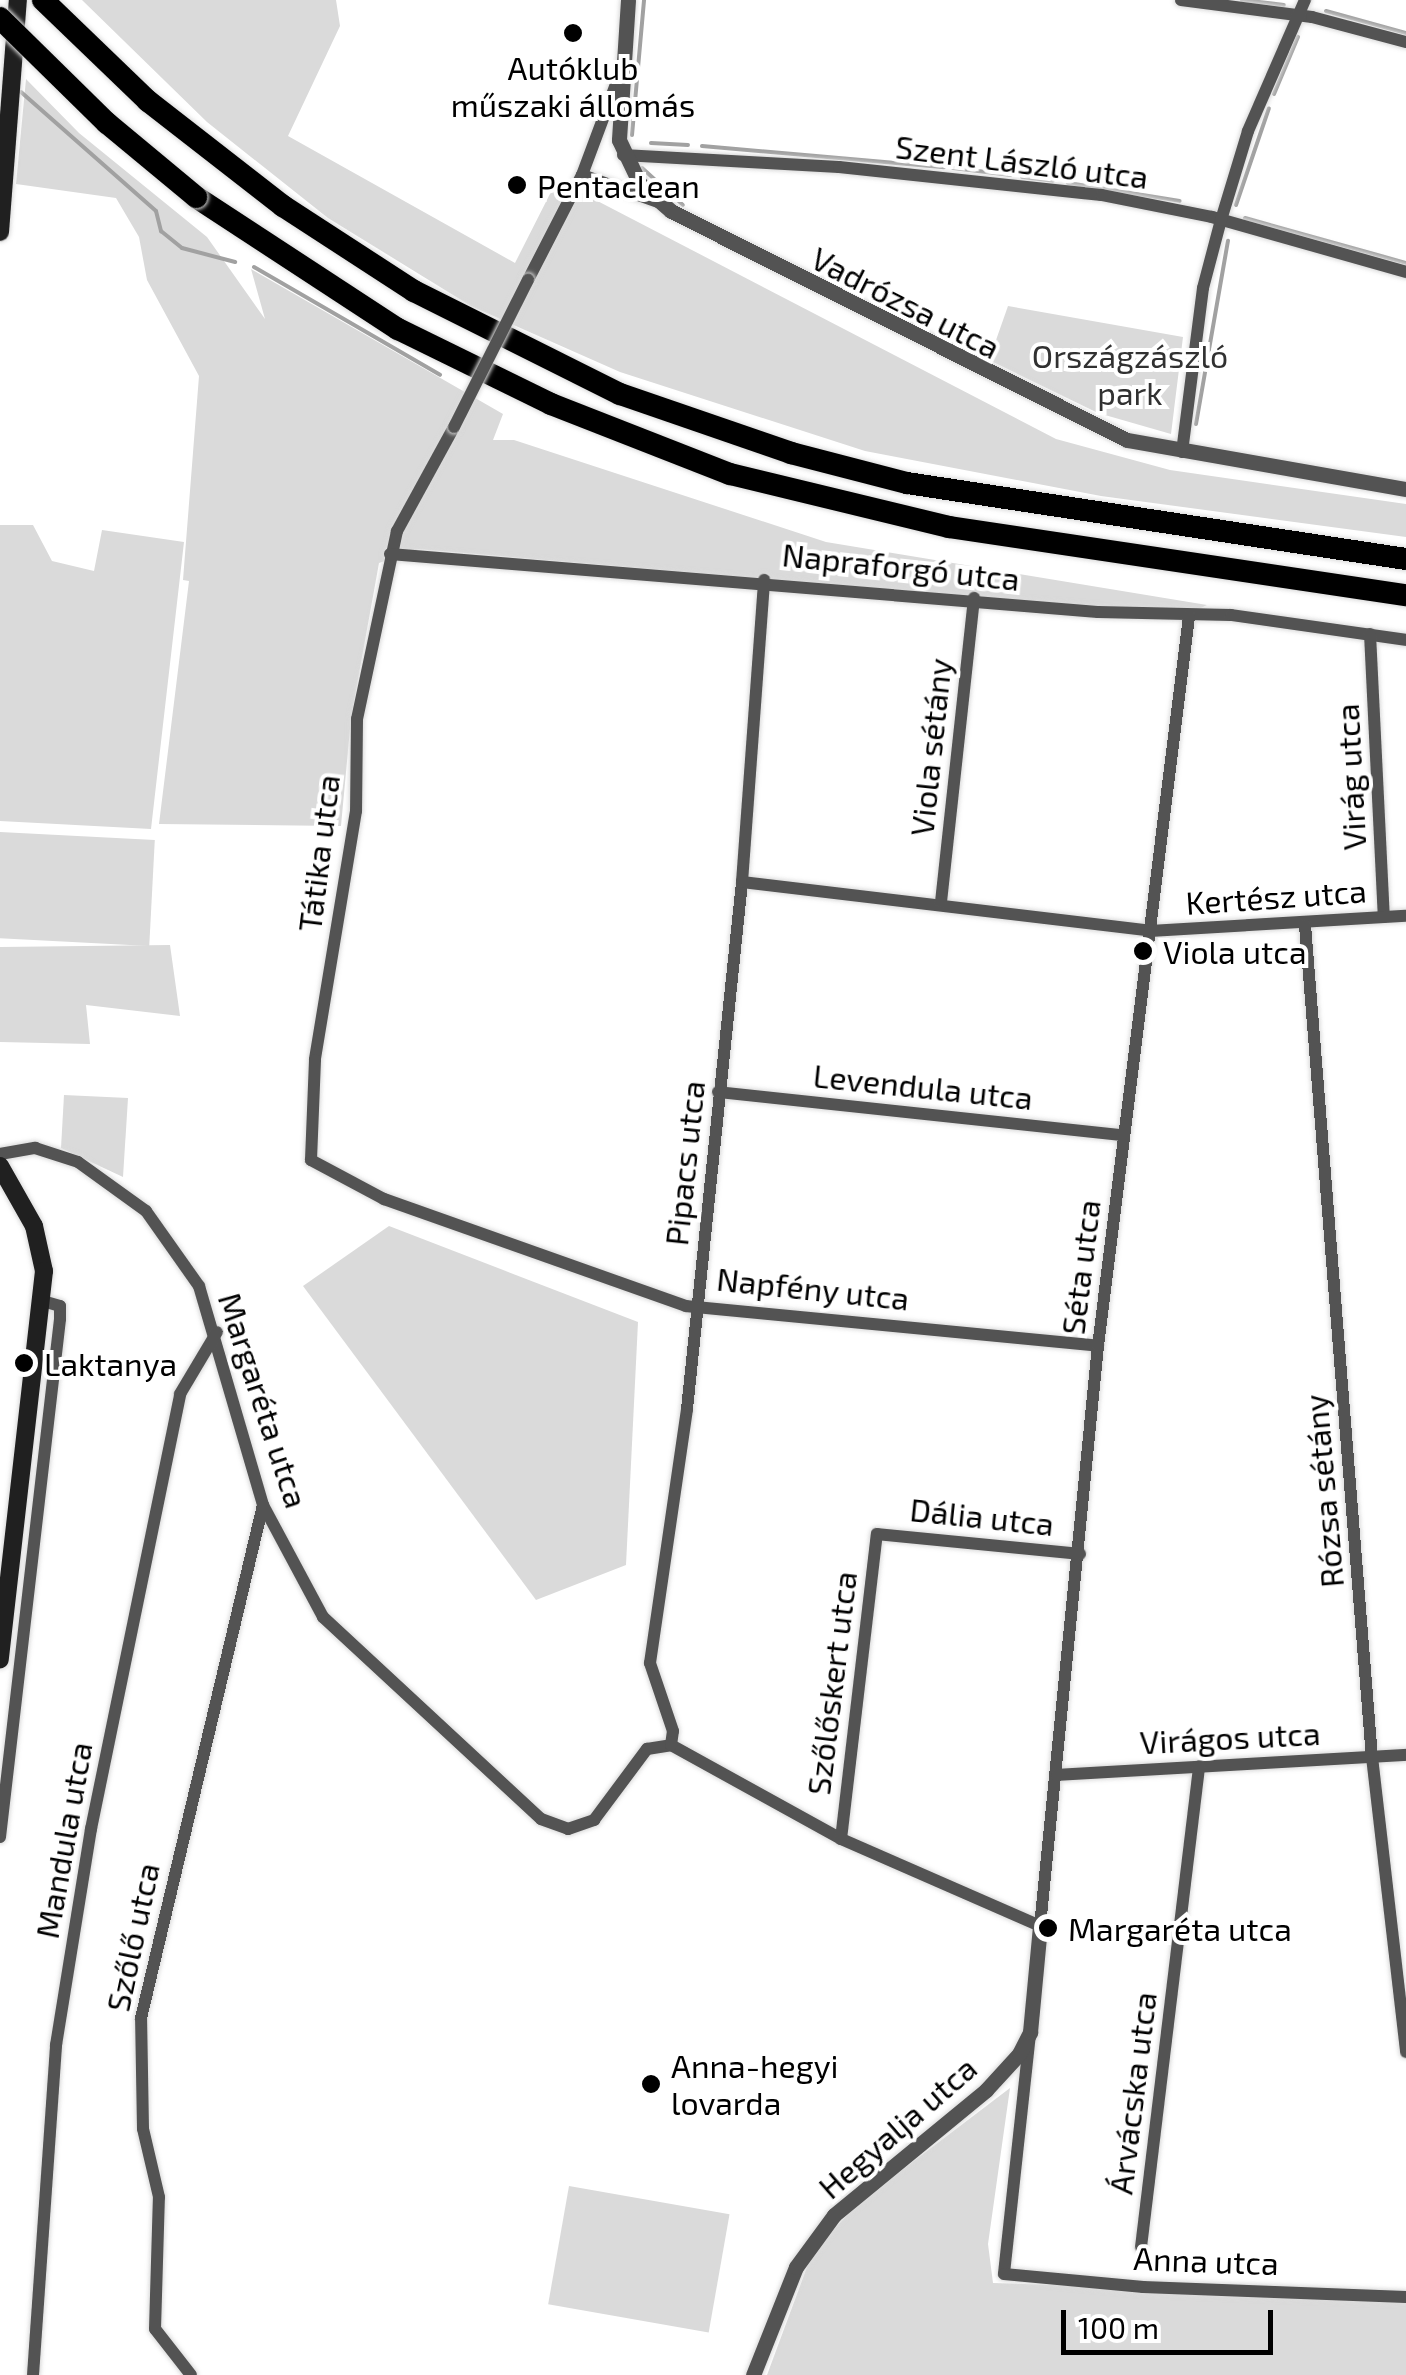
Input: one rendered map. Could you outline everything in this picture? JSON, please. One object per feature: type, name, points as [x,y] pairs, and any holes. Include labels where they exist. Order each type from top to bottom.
[{"type":"highway","points":[[43,0],[207,150],[364,261],[519,349],[620,394],[791,453],[907,483],[1406,559]]},
{"type":"highway","points":[[0,18],[106,124],[196,197],[398,329],[551,404],[730,474],[949,527],[1406,596]]},
{"type":"main road","points":[[0,232],[18,0]]},
{"type":"main road","points":[[0,1166],[39,1240],[44,1300],[0,1660]]},
{"type":"street","points":[[623,155],[618,76],[628,0]]},
{"type":"street","points":[[1181,0],[1296,16],[1406,42]]},
{"type":"street","points":[[1182,452],[1198,320],[1221,220],[1248,131],[1305,0]]},
{"type":"street","name":"Tátika utca","points":[[311,1160],[316,1060],[356,811],[357,719],[390,554],[582,175],[618,76]]},
{"type":"street","name":"Szent László utca","points":[[623,155],[978,180],[1221,220],[1406,272]]},
{"type":"street","name":"Vadrózsa utca","points":[[623,155],[658,202],[1090,425],[1182,452],[1406,488]]},
{"type":"street","points":[[582,175],[658,202]]},
{"type":"street","points":[[570,198],[604,183]]},
{"type":"street","name":"Napraforgó utca","points":[[390,554],[764,580],[1189,616],[1232,615],[1406,640]]},
{"type":"street","name":"Pipacs utca","points":[[671,1745],[672,1731],[650,1663],[696,1304],[742,882],[764,580]]},
{"type":"street","name":"Viola sétány","points":[[941,902],[974,598]]},
{"type":"street","name":"Séta utca","points":[[1040,1926],[1098,1346],[1189,616]]},
{"type":"street","name":"Virág utca","points":[[1370,634],[1384,916]]},
{"type":"street","points":[[742,882],[941,902],[1150,932]]},
{"type":"street","name":"Kertész utca","points":[[1150,932],[1406,916]]},
{"type":"street","name":"Rózsa sétány","points":[[1305,925],[1372,1757],[1406,2052]]},
{"type":"street","name":"Levendula utca","points":[[718,1092],[1122,1135]]},
{"type":"street","name":"Margaréta utca","points":[[0,1154],[35,1148],[78,1162],[123,1188],[199,1286],[217,1332],[264,1505],[341,1640],[541,1819],[568,1829],[594,1820],[647,1750],[671,1745]]},
{"type":"street","name":"Napfény utca","points":[[311,1160],[384,1200],[650,1296],[1098,1346]]},
{"type":"street","name":"Mandula utca","points":[[0,1837],[60,1319],[60,1306],[44,1300]]},
{"type":"street","name":"Mandula utca","points":[[33,2375],[56,2045],[91,1829],[180,1394],[217,1332]]},
{"type":"street","name":"Szőlő utca","points":[[192,2375],[155,2329],[159,2198],[143,2129],[140,2018],[264,1505]]},
{"type":"street","name":"Dália utca","points":[[878,1534],[1080,1554]]},
{"type":"street","name":"Szőlőskert utca","points":[[841,1839],[878,1534]]},
{"type":"street","points":[[671,1745],[841,1839],[1040,1926],[1030,2032]]},
{"type":"street","name":"Virágos utca","points":[[1057,1775],[1406,1755]]},
{"type":"street","name":"Árvácska utca","points":[[1140,2248],[1199,1766]]},
{"type":"street","name":"Anna utca","points":[[1030,2032],[1004,2274],[1143,2287],[1406,2297]]},
{"type":"street","name":"Hegyalja utca","points":[[753,2375],[769,2326],[813,2240],[858,2190],[986,2090],[1030,2032]]},
{"type":"green space","points":[[82,0],[336,0],[340,26],[288,136],[515,263],[557,180],[1056,439],[1170,470],[1406,504],[1406,537],[1101,496],[865,451],[620,372],[471,306],[328,218],[207,122]]},
{"type":"green space","points":[[26,79],[79,133],[207,237],[265,319],[251,269],[503,414],[493,440],[514,440],[826,542],[1207,605],[1192,612],[1054,603],[418,549],[379,563],[351,718],[341,826],[159,824],[189,581],[183,580],[199,376],[147,280],[139,237],[116,198],[16,184]]},
{"type":"green space","name":"Országzászló park","points":[[1008,306],[1183,337],[1171,434],[1098,413],[989,360]]},
{"type":"green space","points":[[0,525],[33,525],[52,561],[94,571],[102,530],[184,542],[151,829],[0,821]]},
{"type":"green space","points":[[0,832],[155,840],[149,946],[0,938]]},
{"type":"green space","points":[[170,945],[180,1016],[86,1005],[90,1044],[0,1042],[0,947]]},
{"type":"green space","points":[[64,1095],[128,1098],[123,1177],[61,1148]]},
{"type":"green space","points":[[389,1226],[638,1322],[626,1565],[536,1600],[303,1286]]},
{"type":"green space","points":[[1010,2088],[988,2244],[993,2283],[1406,2297],[1406,2375],[767,2375],[813,2251],[860,2202]]},
{"type":"green space","points":[[569,2186],[730,2214],[709,2332],[548,2304]]},
{"type":"waterway","points":[[632,135],[644,0]]},
{"type":"waterway","points":[[1242,0],[1284,5]]},
{"type":"waterway","points":[[1326,11],[1406,33]]},
{"type":"waterway","points":[[1274,94],[1298,37]]},
{"type":"waterway","points":[[21,92],[156,211],[161,231],[182,248],[235,262]]},
{"type":"waterway","points":[[1236,205],[1269,108]]},
{"type":"waterway","points":[[651,143],[688,145]]},
{"type":"waterway","points":[[702,146],[944,167]]},
{"type":"waterway","points":[[642,168],[683,205]]},
{"type":"waterway","points":[[953,168],[1011,175]]},
{"type":"waterway","points":[[1022,177],[1053,181]]},
{"type":"waterway","points":[[1068,183],[1180,201]]},
{"type":"waterway","points":[[1245,218],[1406,263]]},
{"type":"waterway","points":[[1196,424],[1228,241]]},
{"type":"waterway","points":[[254,267],[440,375]]},
{"type":"place","name":"Autóklub műszaki állomás","points":[[573,33]]},
{"type":"place","name":"Pentaclean","points":[[517,185]]},
{"type":"place","name":"Viola utca","points":[[1143,951]]},
{"type":"place","name":"Laktanya","points":[[24,1363]]},
{"type":"place","name":"Margaréta utca","points":[[1048,1928]]},
{"type":"place","name":"Anna-hegyi lovarda","points":[[651,2084]]}]
